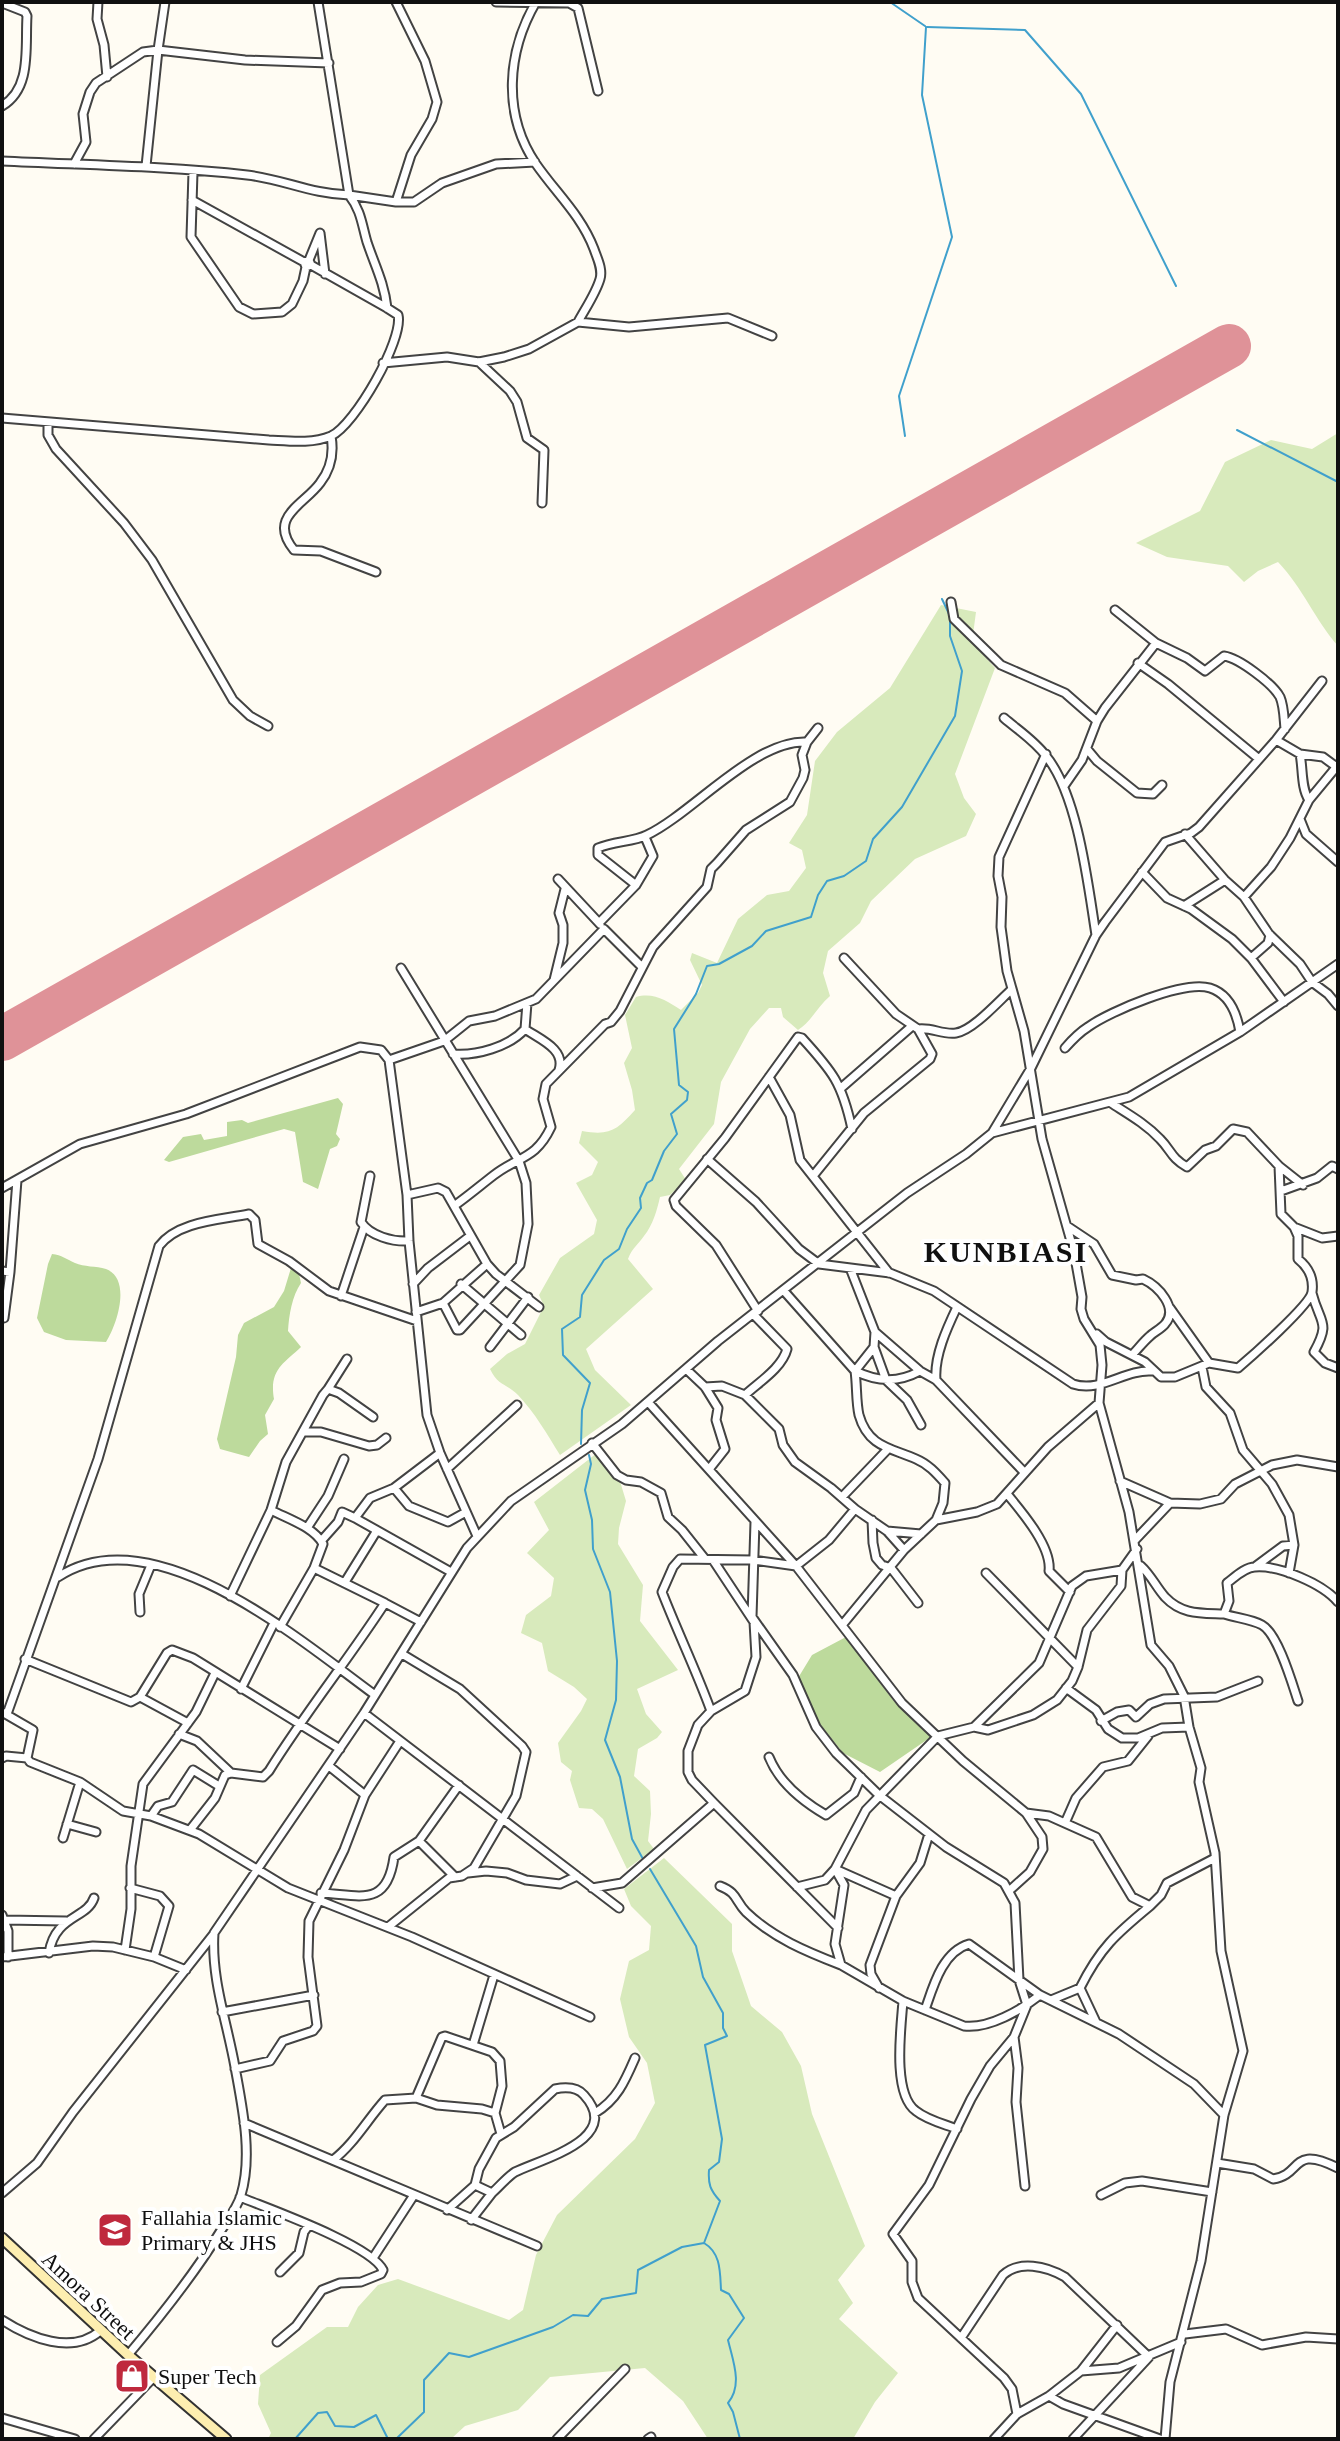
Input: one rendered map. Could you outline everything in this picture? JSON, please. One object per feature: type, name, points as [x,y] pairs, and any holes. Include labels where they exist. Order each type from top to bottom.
[{"type":"street","points":[[98,2],[97,19],[104,45],[107,77]]},
{"type":"street","points":[[146,166],[165,2]]},
{"type":"street","points":[[318,2],[349,195],[358,206],[368,244],[379,267],[387,308]]},
{"type":"street","points":[[396,2],[425,61],[437,102],[432,119],[411,155],[396,202]]},
{"type":"street","points":[[496,2],[569,3],[578,8],[598,91]]},
{"type":"street","points":[[536,2],[515,49],[511,96],[520,137],[535,162],[573,208],[585,228],[601,268],[600,278],[578,322]]},
{"type":"street","points":[[2,3],[18,8],[27,16],[21,90],[15,99],[2,106]]},
{"type":"street","points":[[74,164],[86,142],[83,114],[90,92],[96,83],[135,56],[158,50],[245,60],[329,63]]},
{"type":"street","points":[[2,161],[146,166],[246,175],[311,192],[396,202],[414,202],[442,183],[496,164],[535,162]]},
{"type":"street","points":[[193,172],[193,243],[239,307],[253,314],[282,312],[288,307],[303,281],[320,233],[325,274]]},
{"type":"street","points":[[2,418],[269,440],[298,441],[331,436],[340,431],[360,407],[395,342],[400,324],[398,315],[192,200]]},
{"type":"street","points":[[383,363],[447,357],[479,362],[529,349],[578,322],[629,327],[728,318],[772,336]]},
{"type":"street","points":[[479,362],[510,391],[517,402],[527,438],[544,450],[542,503]]},
{"type":"street","points":[[48,422],[48,435],[56,449],[124,523],[152,560],[233,700],[250,716],[268,726]]},
{"type":"street","points":[[331,436],[334,449],[332,460],[320,483],[292,507],[286,517],[288,540],[294,550],[321,551],[376,572]]},
{"type":"street","points":[[951,602],[954,619],[1001,665],[1065,693],[1097,721]]},
{"type":"street","points":[[1115,610],[1156,643],[1205,671],[1224,656],[1230,656],[1242,664],[1274,688],[1282,700],[1285,729]]},
{"type":"street","points":[[1064,786],[1087,749],[1097,721],[1156,643]]},
{"type":"street","points":[[1138,663],[1259,759]]},
{"type":"street","points":[[2,2193],[37,2163],[73,2112],[214,1933],[329,1766],[477,1536],[511,1501],[622,1424],[755,1313],[907,1193],[992,1133],[1031,1068],[1096,935],[1165,842],[1199,827],[1276,740],[1322,681]]},
{"type":"street","points":[[1004,718],[1046,754],[1064,786],[1080,839],[1096,935]]},
{"type":"street","points":[[454,1206],[497,1173],[534,1152],[550,1131],[545,1106],[546,1084],[605,1024],[611,1022],[628,998],[653,947],[707,887],[711,869],[746,830],[790,802],[803,778],[802,755],[818,728]]},
{"type":"street","points":[[1244,897],[1271,867],[1309,800],[1338,767],[1323,757],[1300,754],[1276,740]]},
{"type":"street","points":[[636,885],[597,851],[612,842],[645,837],[779,746],[791,741],[807,742]]},
{"type":"street","points":[[1087,749],[1137,793],[1153,794],[1162,785]]},
{"type":"street","points":[[1046,754],[999,857],[1001,927],[1011,990],[1024,1031],[1038,1120],[1067,1226],[1084,1319],[1106,1342],[1135,1356],[1161,1377],[1175,1377],[1206,1365],[1238,1368],[1293,1317],[1312,1293]]},
{"type":"street","points":[[1300,754],[1305,778],[1304,792],[1309,800]]},
{"type":"street","points":[[1300,819],[1306,834],[1338,862]]},
{"type":"street","points":[[1185,834],[1244,897],[1270,935],[1338,1006]]},
{"type":"street","points":[[389,1060],[444,1041],[463,1024],[487,1019],[536,999],[636,885],[653,856],[645,837]]},
{"type":"street","points":[[1142,872],[1167,898],[1232,939],[1251,958],[1284,1002]]},
{"type":"street","points":[[558,879],[642,967]]},
{"type":"street","points":[[1184,906],[1225,880]]},
{"type":"street","points":[[554,980],[563,943],[559,913],[565,889]]},
{"type":"street","points":[[1251,958],[1268,943],[1270,935]]},
{"type":"street","points":[[813,1176],[864,1113],[930,1059],[932,1054],[914,1028],[844,958]]},
{"type":"street","points":[[992,1133],[1111,1103],[1152,1084],[1240,1032],[1338,964]]},
{"type":"street","points":[[401,968],[519,1161],[529,1202],[520,1265],[462,1329],[457,1330],[443,1303]]},
{"type":"street","points":[[1065,1048],[1088,1027],[1120,1010],[1186,987],[1209,988],[1220,993],[1237,1017],[1240,1032]]},
{"type":"street","points":[[841,1088],[914,1028],[929,1027],[948,1033],[965,1031],[1011,990]]},
{"type":"street","points":[[453,1054],[471,1056],[517,1037],[525,1029],[527,1003]]},
{"type":"street","points":[[525,1029],[557,1051],[561,1062],[558,1072]]},
{"type":"street","points":[[745,1395],[773,1370],[786,1355],[787,1349],[755,1313],[716,1245],[673,1202],[800,1037],[824,1062],[841,1088],[852,1129]]},
{"type":"street","points":[[2,1188],[92,1140],[186,1114],[360,1047],[381,1050],[389,1060],[407,1195],[427,1415],[440,1453],[477,1536]]},
{"type":"street","points":[[769,1077],[790,1115],[800,1160],[890,1273]]},
{"type":"street","points":[[1111,1103],[1149,1128],[1162,1140],[1171,1156],[1187,1167],[1205,1150],[1216,1146],[1228,1132],[1237,1129],[1247,1132],[1279,1166],[1303,1185]]},
{"type":"street","points":[[707,1159],[732,1179],[799,1249],[819,1264],[890,1273],[934,1291],[1065,1380],[1082,1387],[1101,1384],[1138,1370],[1152,1371]]},
{"type":"street","points":[[1279,1166],[1281,1214],[1298,1236],[1298,1259],[1310,1270],[1317,1312],[1325,1322],[1324,1333],[1314,1352],[1325,1363],[1338,1368]]},
{"type":"street","points":[[1281,1191],[1303,1185],[1332,1166],[1338,1169]]},
{"type":"street","points":[[370,1176],[361,1222],[364,1227],[397,1242],[409,1241]]},
{"type":"street","points":[[4,1318],[17,1180]]},
{"type":"street","points":[[407,1195],[438,1188],[446,1192],[487,1264],[539,1307]]},
{"type":"street","points":[[27,1758],[33,1730],[5,1713],[58,1577],[101,1447],[159,1246],[165,1238],[179,1229],[249,1214],[255,1220],[258,1244],[341,1296],[416,1317],[443,1303],[487,1264]]},
{"type":"street","points":[[1067,1226],[1094,1244],[1112,1275],[1149,1282],[1166,1298],[1206,1365],[1206,1387],[1230,1413],[1243,1450],[1262,1470],[1285,1507],[1294,1545],[1289,1573]]},
{"type":"street","points":[[341,1296],[364,1227]]},
{"type":"street","points":[[1294,1227],[1322,1238],[1338,1236]]},
{"type":"street","points":[[413,1284],[428,1268],[470,1236]]},
{"type":"street","points":[[2,1240],[13,1240]]},
{"type":"street","points":[[850,1268],[875,1332],[874,1347],[886,1380],[907,1400],[921,1425]]},
{"type":"street","points":[[461,1284],[521,1335]]},
{"type":"street","points":[[784,1291],[855,1371],[870,1378],[886,1380],[898,1380],[920,1371]]},
{"type":"street","points":[[490,1347],[528,1297]]},
{"type":"street","points":[[1138,1370],[1135,1356],[1151,1334],[1167,1322],[1169,1306]]},
{"type":"street","points":[[936,1380],[946,1330],[957,1307]]},
{"type":"street","points":[[1049,2396],[1063,2404],[1162,2439],[1170,2382],[1201,2261],[1224,2115],[1243,2051],[1221,1951],[1215,1858],[1199,1782],[1201,1768],[1184,1696],[1169,1666],[1151,1645],[1136,1545],[1099,1403],[1100,1345],[1094,1331]]},
{"type":"street","points":[[875,1332],[920,1371],[936,1380],[1024,1472]]},
{"type":"street","points":[[843,1624],[904,1550],[936,1520],[943,1503],[945,1483],[931,1468],[917,1459],[887,1450],[867,1431],[859,1415],[855,1371],[874,1347]]},
{"type":"street","points":[[230,1596],[271,1510],[286,1462],[347,1359]]},
{"type":"street","points":[[686,1369],[705,1387],[718,1408],[716,1420],[725,1449],[710,1468]]},
{"type":"street","points":[[705,1387],[730,1387],[745,1395],[779,1429],[783,1445],[795,1462],[887,1531],[904,1550]]},
{"type":"street","points":[[328,1389],[373,1417]]},
{"type":"street","points":[[648,1402],[796,1566],[902,1703],[963,1761],[1026,1813],[1042,1837],[1043,1849],[1030,1872],[1010,1890]]},
{"type":"street","points":[[936,1520],[990,1508],[1007,1494],[1068,1427],[1099,1403]]},
{"type":"street","points":[[447,1469],[517,1405]]},
{"type":"street","points":[[303,1432],[321,1432],[369,1446],[377,1445],[386,1438]]},
{"type":"street","points":[[592,1443],[617,1475],[641,1482],[661,1493],[668,1517],[709,1560],[793,1675],[816,1727],[836,1753],[879,1795],[1010,1890],[1016,1912],[1019,1980],[1027,2005],[1014,2037],[990,2066],[971,2099],[929,2185],[893,2234],[912,2261],[912,2282],[918,2298],[1004,2378],[1012,2389],[1017,2414]]},
{"type":"street","points":[[842,1497],[887,1450]]},
{"type":"street","points":[[355,1518],[370,1498],[394,1488],[440,1453]]},
{"type":"street","points":[[307,1528],[328,1496],[344,1459]]},
{"type":"street","points":[[1120,1481],[1170,1503],[1186,1505],[1216,1501],[1235,1484],[1262,1470],[1297,1460],[1338,1467]]},
{"type":"street","points":[[394,1488],[409,1506],[448,1522],[466,1512]]},
{"type":"street","points":[[1007,1494],[1046,1550],[1049,1571],[1070,1592]]},
{"type":"street","points":[[328,1496],[342,1512],[451,1572]]},
{"type":"street","points":[[797,1887],[825,1880],[835,1869],[866,1810],[938,1736],[974,1727],[988,1730],[1033,1715],[1057,1700],[1078,1667],[1087,1630],[1121,1586],[1122,1570],[1136,1545],[1170,1503]]},
{"type":"street","points":[[711,1711],[662,1592],[673,1567],[680,1559],[753,1560],[796,1566],[829,1540],[855,1509]]},
{"type":"street","points":[[271,1510],[307,1528],[322,1540]]},
{"type":"street","points":[[241,1689],[314,1568],[322,1540],[338,1522],[342,1512]]},
{"type":"street","points":[[872,1520],[876,1558],[882,1565],[891,1568],[918,1603]]},
{"type":"street","points":[[755,1522],[751,1611],[756,1657],[745,1691],[711,1711],[698,1725],[688,1751],[688,1772],[714,1803],[838,1928]]},
{"type":"street","points":[[887,1531],[922,1534]]},
{"type":"street","points":[[345,1582],[376,1532]]},
{"type":"street","points":[[1224,1614],[1229,1601],[1227,1583],[1283,1546],[1294,1545]]},
{"type":"street","points":[[58,1577],[73,1567],[118,1560],[195,1577],[277,1625],[375,1695]]},
{"type":"street","points":[[140,1612],[139,1594],[151,1565]]},
{"type":"street","points":[[1140,1565],[1164,1596],[1183,1611],[1224,1614],[1261,1625],[1268,1631],[1289,1671],[1298,1701]]},
{"type":"street","points":[[1256,1566],[1289,1573],[1318,1584],[1338,1602]]},
{"type":"street","points":[[314,1568],[421,1622]]},
{"type":"street","points":[[974,1727],[1039,1663],[1072,1586],[1086,1576],[1122,1570]]},
{"type":"street","points":[[986,1573],[1078,1667]]},
{"type":"street","points":[[179,1734],[197,1741],[231,1773],[263,1777],[385,1603]]},
{"type":"street","points":[[25,1659],[131,1702],[140,1697],[167,1653],[172,1650],[193,1658],[340,1749]]},
{"type":"street","points":[[402,1654],[460,1689],[525,1749],[516,1796],[474,1868],[466,1874]]},
{"type":"street","points":[[125,1950],[145,1779],[188,1723],[215,1673]]},
{"type":"street","points":[[1101,1721],[1117,1712],[1129,1710],[1136,1717],[1150,1704],[1184,1696],[1217,1697],[1258,1681]]},
{"type":"street","points":[[1066,1688],[1096,1710],[1108,1729],[1122,1738],[1138,1738],[1162,1728],[1189,1727]]},
{"type":"street","points":[[140,1697],[188,1723]]},
{"type":"street","points":[[364,1713],[619,1908]]},
{"type":"street","points":[[1065,1823],[1076,1798],[1103,1767],[1128,1761],[1149,1734]]},
{"type":"street","points":[[235,2069],[270,2061],[283,2041],[313,2031],[318,2021],[308,1957],[309,1921],[344,1850],[365,1795],[400,1741]]},
{"type":"street","points":[[769,1757],[776,1774],[805,1801],[826,1815],[854,1793],[861,1777]]},
{"type":"street","points":[[2,1758],[27,1758],[80,1782],[123,1811],[151,1816],[190,1830],[224,1847],[288,1888],[320,1896],[590,2017]]},
{"type":"street","points":[[329,1766],[365,1795]]},
{"type":"street","points":[[151,1816],[158,1806],[172,1802],[193,1770],[219,1786]]},
{"type":"street","points":[[190,1830],[215,1798],[221,1779],[231,1773]]},
{"type":"street","points":[[63,1838],[80,1782]]},
{"type":"street","points":[[320,1896],[373,1896],[382,1891],[392,1872],[394,1857],[419,1841],[459,1785]]},
{"type":"street","points":[[592,1888],[622,1883],[714,1803]]},
{"type":"street","points":[[1026,1813],[1049,1816],[1096,1837],[1132,1897],[1150,1906]]},
{"type":"street","points":[[67,1824],[96,1832]]},
{"type":"street","points":[[880,1989],[871,1974],[870,1965],[896,1896],[920,1863],[929,1834]]},
{"type":"street","points":[[419,1841],[455,1877]]},
{"type":"street","points":[[1051,2000],[1080,1988],[1103,1948],[1150,1906],[1167,1883],[1215,1858]]},
{"type":"street","points":[[835,1869],[896,1896]]},
{"type":"street","points":[[835,1869],[844,1885],[835,1944],[841,1965]]},
{"type":"street","points":[[388,1927],[418,1906],[449,1878],[486,1871],[560,1884],[577,1876]]},
{"type":"street","points":[[720,1886],[732,1890],[745,1911],[796,1948],[841,1965],[903,2001],[964,2026],[974,2027],[1027,2005],[1040,1995]]},
{"type":"street","points":[[130,1888],[160,1896],[169,1906],[154,1957]]},
{"type":"street","points":[[49,1953],[54,1935],[66,1921],[90,1907],[94,1898]]},
{"type":"street","points":[[66,1921],[3,1918],[8,1931],[5,1957],[93,1946],[154,1957],[186,1970]]},
{"type":"street","points":[[128,2355],[205,2257],[240,2197],[245,2163],[244,2123],[222,2012],[213,1951],[214,1933]]},
{"type":"street","points":[[925,2010],[937,1975],[963,1945],[969,1944],[1040,1995],[1119,2034],[1194,2084],[1224,2115]]},
{"type":"street","points":[[473,2045],[494,1975]]},
{"type":"street","points":[[1080,1988],[1097,2023]]},
{"type":"street","points":[[222,2012],[314,1995]]},
{"type":"street","points":[[903,2001],[901,2079],[909,2105],[917,2112],[957,2129]]},
{"type":"street","points":[[416,2098],[442,2037],[492,2052],[500,2061],[502,2086],[495,2113],[501,2134]]},
{"type":"street","points":[[1014,2037],[1018,2068],[1016,2102],[1025,2186]]},
{"type":"street","points":[[595,2113],[609,2104],[621,2089],[635,2058]]},
{"type":"street","points":[[447,2210],[475,2185],[486,2152],[501,2134],[514,2127],[555,2089],[564,2087],[579,2091],[595,2113],[588,2133],[570,2148],[526,2170],[517,2171],[492,2193],[471,2220]]},
{"type":"street","points":[[333,2160],[347,2149],[385,2100],[416,2098],[437,2105],[495,2113]]},
{"type":"street","points":[[244,2123],[537,2246]]},
{"type":"street","points":[[1217,2163],[1254,2169],[1278,2179],[1302,2160],[1320,2159],[1338,2168]]},
{"type":"street","points":[[1101,2195],[1125,2183],[1142,2181],[1212,2192]]},
{"type":"street","points":[[475,2185],[492,2193]]},
{"type":"street","points":[[373,2258],[414,2195]]},
{"type":"street","points":[[240,2197],[309,2225],[373,2258],[382,2266],[381,2274],[361,2282],[340,2283],[322,2290],[296,2326],[277,2342]]},
{"type":"street","points":[[280,2272],[299,2253],[309,2225]]},
{"type":"street","name":"Amora Street","points":[[2,2238],[100,2331],[226,2439]]},
{"type":"street","points":[[961,2338],[1003,2275],[1012,2267],[1027,2266],[1054,2270],[1065,2277],[1149,2357]]},
{"type":"street","points":[[2,2320],[25,2333],[51,2342],[82,2341],[100,2331]]},
{"type":"street","points":[[997,2437],[1017,2414],[1049,2396],[1081,2371],[1117,2325]]},
{"type":"street","points":[[1081,2371],[1119,2368],[1149,2357],[1183,2338],[1226,2329],[1262,2345],[1306,2337],[1336,2342]]},
{"type":"street","points":[[1073,2439],[1149,2357]]},
{"type":"street","points":[[557,2439],[625,2369]]},
{"type":"street","points":[[94,2439],[153,2378]]},
{"type":"street","points":[[2,2418],[75,2439]]},
{"type":"street","points":[[997,2437],[1011,2439]]},
{"type":"green space","points":[[1338,433],[1338,646],[1278,562],[1244,582],[1228,566],[1167,557],[1136,543],[1200,511],[1225,462],[1271,440],[1312,449]]},
{"type":"green space","points":[[941,605],[976,612],[972,642],[995,668],[955,774],[964,798],[976,814],[966,836],[915,859],[871,901],[860,923],[828,951],[823,973],[830,996],[807,1023],[798,1030],[783,1017],[781,1008],[769,1008],[750,1029],[721,1082],[714,1124],[679,1169],[686,1180],[670,1195],[660,1197],[650,1227],[628,1259],[653,1289],[586,1349],[595,1370],[631,1405],[560,1455],[524,1402],[496,1379],[490,1369],[525,1344],[544,1306],[539,1295],[560,1258],[594,1234],[597,1220],[576,1183],[592,1175],[598,1162],[579,1143],[582,1131],[600,1133],[612,1130],[635,1110],[624,1063],[632,1048],[625,1015],[636,997],[643,996],[660,998],[681,1010],[702,985],[690,960],[692,953],[717,963],[738,919],[767,895],[789,891],[806,868],[802,850],[789,843],[807,815],[815,761],[837,732],[890,688]]},
{"type":"green space","points":[[338,1098],[343,1104],[336,1134],[340,1139],[337,1146],[330,1149],[318,1189],[303,1182],[295,1132],[284,1129],[169,1162],[164,1160],[183,1137],[201,1134],[204,1140],[227,1136],[227,1122],[242,1120],[248,1123]]},
{"type":"green space","points":[[52,1254],[79,1264],[106,1269],[119,1282],[118,1314],[106,1342],[66,1340],[44,1332],[37,1318]]},
{"type":"green space","points":[[291,1268],[299,1274],[301,1283],[295,1294],[288,1331],[301,1347],[276,1374],[274,1399],[265,1415],[268,1434],[249,1457],[220,1449],[217,1439],[238,1335],[244,1323],[274,1307],[284,1291]]},
{"type":"green space","points":[[597,1453],[619,1478],[626,1501],[618,1544],[643,1585],[640,1621],[678,1670],[637,1689],[646,1714],[662,1732],[638,1749],[634,1776],[650,1791],[648,1841],[654,1849],[627,1869],[603,1819],[592,1809],[579,1808],[570,1780],[572,1771],[561,1762],[558,1743],[587,1699],[548,1671],[542,1643],[521,1633],[526,1615],[551,1596],[554,1578],[527,1553],[549,1530],[534,1502]]},
{"type":"green space","points":[[846,1637],[893,1700],[931,1737],[880,1772],[843,1753],[812,1714],[798,1678],[812,1655]]},
{"type":"green space","points":[[664,1858],[732,1924],[732,1951],[751,2006],[782,2032],[801,2066],[812,2114],[865,2246],[838,2280],[853,2303],[839,2319],[898,2373],[875,2402],[853,2439],[708,2439],[683,2401],[645,2368],[550,2377],[518,2410],[465,2426],[451,2439],[268,2439],[271,2433],[258,2404],[260,2375],[327,2327],[348,2327],[358,2307],[378,2285],[398,2279],[509,2320],[523,2310],[536,2255],[557,2215],[635,2139],[655,2103],[647,2063],[629,2037],[620,1999],[629,1961],[649,1950],[651,1926],[631,1906],[624,1889]]},
{"type":"waterway","points":[[890,2],[925,26]]},
{"type":"waterway","points":[[905,436],[899,396],[952,237],[922,95],[926,27]]},
{"type":"waterway","points":[[927,27],[1025,30],[1081,94],[1176,286]]},
{"type":"waterway","points":[[1237,430],[1338,482]]},
{"type":"waterway","points":[[581,1444],[582,1410],[590,1383],[563,1355],[562,1329],[580,1317],[582,1295],[604,1260],[619,1249],[627,1229],[641,1208],[640,1198],[647,1183],[652,1180],[664,1151],[677,1134],[671,1114],[687,1100],[688,1092],[679,1085],[674,1029],[696,994],[707,966],[719,964],[752,946],[766,931],[811,917],[818,895],[827,881],[844,876],[866,861],[873,839],[902,807],[955,716],[962,671],[950,636],[950,616],[942,599]]},
{"type":"waterway","points":[[589,1455],[591,1464],[585,1490],[592,1520],[593,1549],[610,1592],[617,1661],[616,1700],[605,1740],[620,1777],[632,1839],[643,1859]]},
{"type":"waterway","points":[[396,2439],[424,2412],[424,2380],[449,2353],[469,2357],[553,2327],[573,2315],[588,2316],[602,2299],[636,2293],[638,2270],[682,2247],[704,2243],[720,2201],[710,2187],[709,2170],[719,2162],[722,2139],[705,2045],[727,2036],[723,2028],[723,2013],[703,1977],[696,1946],[650,1869]]},
{"type":"waterway","points":[[704,2243],[717,2258],[721,2290],[729,2294],[744,2318],[728,2340],[736,2381],[728,2403],[740,2439]]},
{"type":"waterway","points":[[295,2439],[318,2413],[327,2412],[335,2426],[354,2427],[376,2415],[388,2439]]},
{"type":"runway","points":[[2,1039],[1229,346]]},
{"type":"place","name":"Fallahia Islamic Primary & JHS","points":[[115,2230]]},
{"type":"place","name":"Super Tech","points":[[132,2376]]},
{"type":"district","name":"KUNBIASI","points":[[1006,1252]]}]
